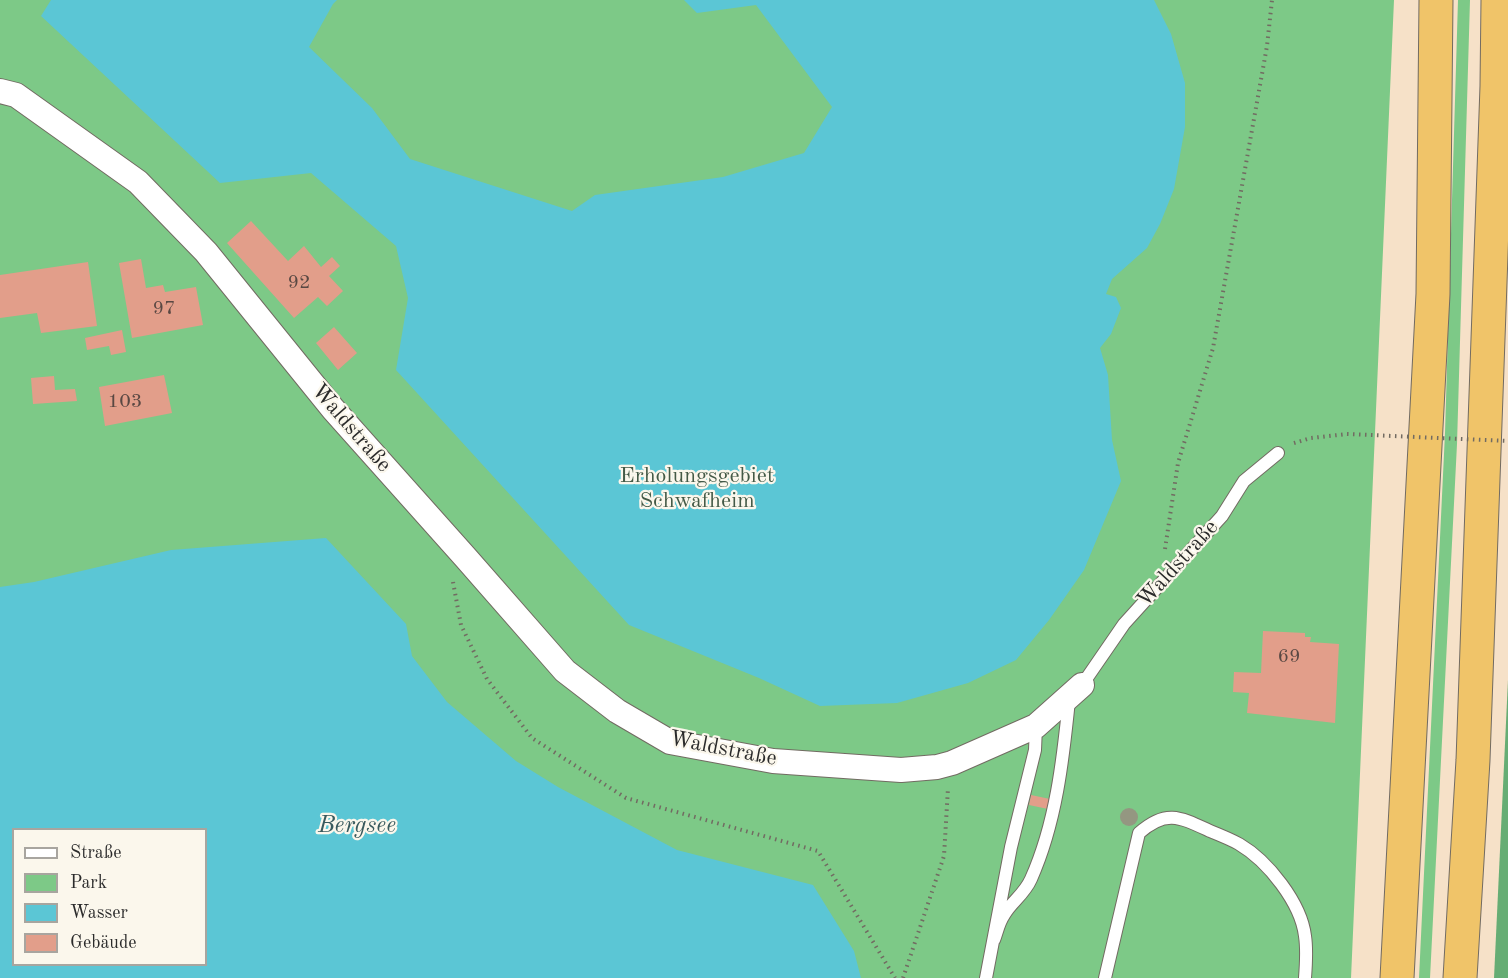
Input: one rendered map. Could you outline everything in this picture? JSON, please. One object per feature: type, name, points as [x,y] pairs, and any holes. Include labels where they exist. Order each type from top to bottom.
[{"type":"highway","points":[[1398,978],[1433,294],[1436,0]]},
{"type":"highway","points":[[1460,978],[1473,760],[1498,0]]},
{"type":"street","name":"Waldstraße","points":[[0,91],[16,95],[138,182],[206,252],[333,409],[566,671],[617,711],[670,742],[773,761],[901,770],[938,767],[1036,726],[1076,691]]},
{"type":"lane","name":"Waldstraße","points":[[1076,691],[1124,624],[1222,516],[1244,481],[1278,453]]},
{"type":"lane","points":[[994,940],[1004,913],[1020,897],[1031,880],[1042,850],[1076,691]]},
{"type":"lane","points":[[986,978],[1006,868],[1035,750],[1036,726]]},
{"type":"lane","points":[[1108,977],[1139,833],[1152,822],[1166,817],[1188,820],[1240,845],[1263,862],[1282,884],[1298,912],[1305,935],[1305,978]]},
{"type":"path","points":[[1163,580],[1164,557],[1178,463],[1214,348],[1268,46],[1272,0]]},
{"type":"path","points":[[1278,453],[1293,444],[1311,438],[1347,434],[1508,441]]},
{"type":"path","points":[[466,558],[456,564],[453,583],[461,625],[487,679],[532,738],[626,798],[818,851],[895,978]]},
{"type":"path","points":[[903,978],[944,856],[947,792],[952,763]]},
{"type":"green space","name":"Erholungsgebiet Schwafheim","points":[[0,0],[1394,0],[1351,978],[0,978]]},
{"type":"green space","points":[[1458,0],[1470,0],[1457,444],[1430,978],[1419,978],[1445,433]]},
{"type":"green space","points":[[1508,680],[1508,978],[1494,978]]},
{"type":"water","points":[[51,0],[337,0],[309,47],[372,108],[410,159],[572,211],[595,195],[723,177],[804,153],[832,107],[756,5],[697,13],[684,0],[1154,0],[1171,34],[1185,83],[1185,127],[1174,189],[1160,224],[1147,248],[1112,279],[1106,294],[1116,297],[1121,308],[1111,334],[1100,348],[1108,375],[1112,440],[1121,481],[1084,570],[1049,620],[1016,660],[968,683],[897,703],[820,706],[759,678],[629,625],[396,370],[408,298],[396,246],[311,173],[220,183],[41,16]]},
{"type":"water","name":"Bergsee","points":[[326,538],[406,624],[412,656],[447,702],[516,761],[558,787],[677,850],[813,885],[854,951],[861,978],[0,978],[0,587],[34,582],[171,550]]},
{"type":"building","points":[[251,221],[288,261],[304,246],[321,267],[332,257],[340,266],[329,276],[343,291],[327,306],[318,297],[294,318],[227,243]]},
{"type":"building","points":[[141,259],[146,288],[163,285],[165,292],[196,287],[203,325],[132,338],[119,263]]},
{"type":"building","points":[[88,262],[97,326],[41,333],[37,313],[0,318],[0,275]]},
{"type":"building","points":[[334,327],[357,353],[338,370],[316,343]]},
{"type":"building","points":[[122,330],[126,352],[111,355],[109,346],[87,350],[85,338]]},
{"type":"building","points":[[164,375],[172,413],[105,426],[99,387]]},
{"type":"building","points":[[54,376],[55,390],[75,389],[77,401],[33,404],[31,378]]},
{"type":"building","points":[[1263,631],[1305,633],[1305,637],[1311,637],[1310,642],[1339,644],[1335,723],[1247,713],[1249,693],[1233,692],[1234,672],[1261,673]]},
{"type":"building","points":[[1031,795],[1050,799],[1048,809],[1029,805]]}]
